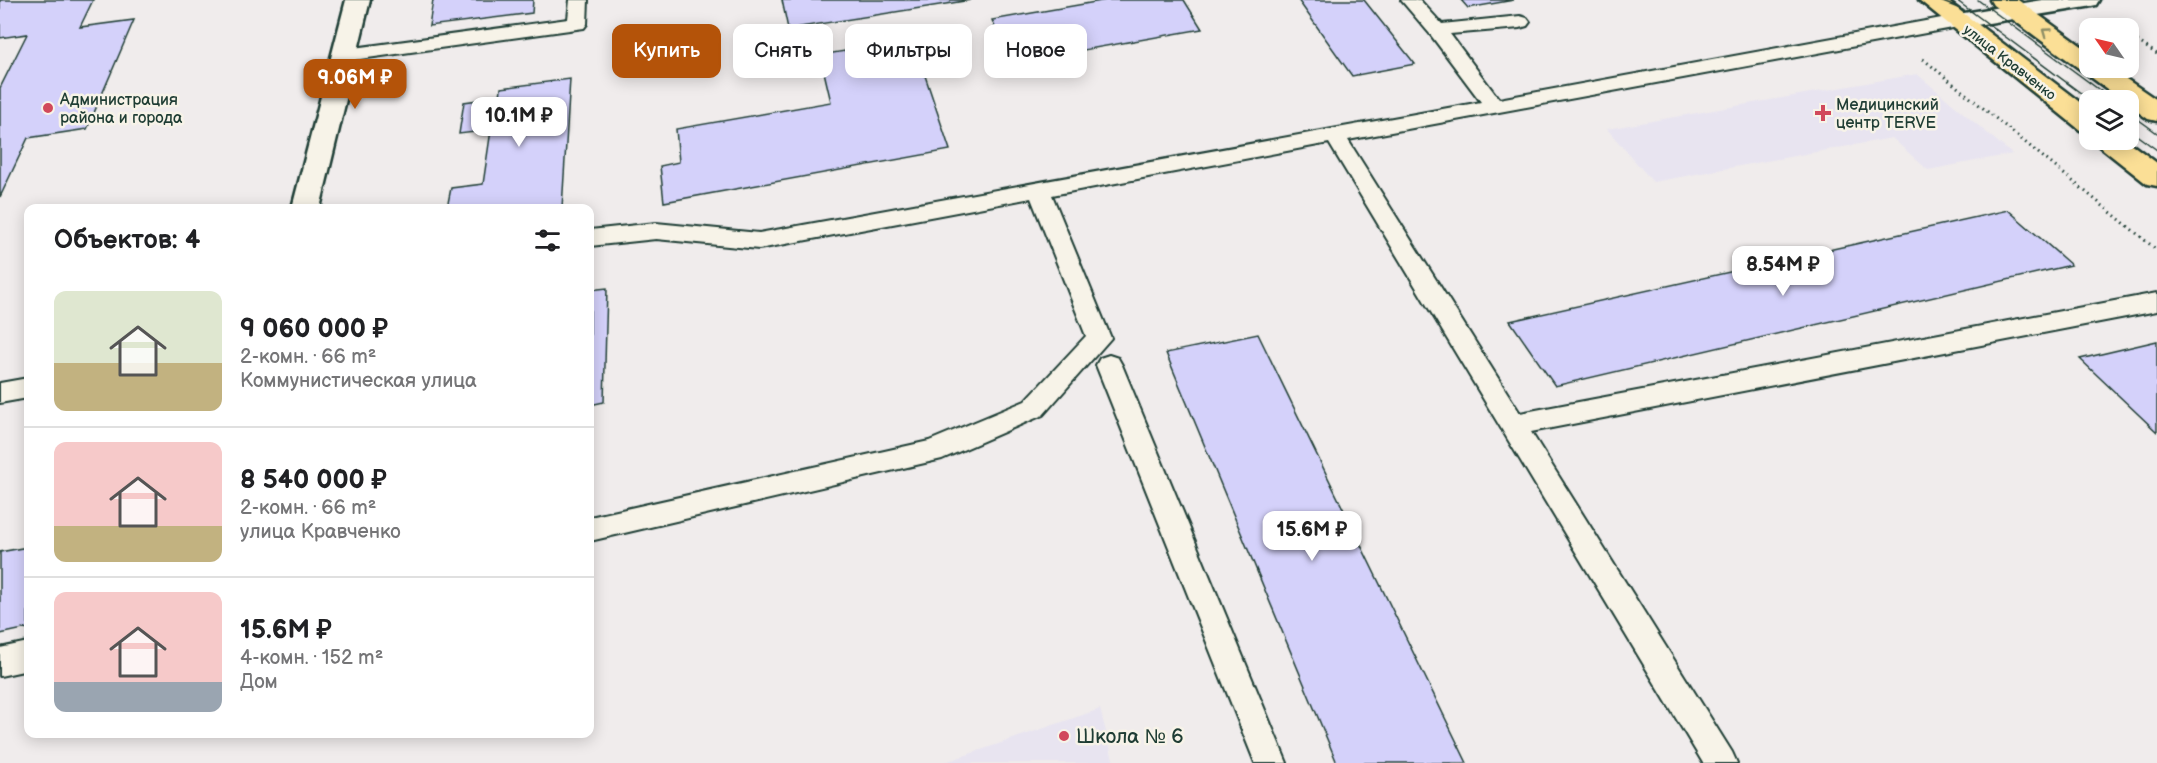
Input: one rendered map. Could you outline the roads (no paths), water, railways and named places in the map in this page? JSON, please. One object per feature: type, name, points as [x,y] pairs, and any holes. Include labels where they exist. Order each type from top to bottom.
[{"type":"main road","name":"улица Кравченко","points":[[1931,0],[2079,115]]},
{"type":"main road","points":[[2010,6],[2079,56]]},
{"type":"main road","points":[[2108,78],[2157,113]]},
{"type":"main road","points":[[2122,150],[2157,177]]},
{"type":"street","points":[[307,204],[358,0]]},
{"type":"street","points":[[1958,21],[2010,6],[2087,0]]},
{"type":"lane","points":[[346,55],[577,24],[579,0]]},
{"type":"lane","points":[[1410,0],[1437,30],[1495,107]]},
{"type":"lane","points":[[594,238],[656,231],[759,241],[1958,21]]},
{"type":"lane","points":[[1437,30],[1520,22]]},
{"type":"lane","points":[[1335,136],[1721,763]]},
{"type":"lane","points":[[594,528],[933,451],[1034,408],[1099,338],[1039,190]]},
{"type":"lane","points":[[1512,424],[2157,302]]},
{"type":"lane","points":[[1109,365],[1271,763]]},
{"type":"lane","points":[[0,393],[24,389]]},
{"type":"lane","points":[[0,662],[24,657]]},
{"type":"tram line","points":[[1938,0],[1963,10]]},
{"type":"tram line","points":[[1956,0],[2079,92]]},
{"type":"tram line","points":[[1978,0],[2100,90]]},
{"type":"tram line","points":[[2139,120],[2157,133]]},
{"type":"tram line","points":[[2139,137],[2157,150]]},
{"type":"place","name":"Администрация района и города","points":[[48,108]]},
{"type":"place","name":"Медицинский центр TERVE","points":[[1823,113]]},
{"type":"place","name":"Школа № 6","points":[[1064,736]]}]
